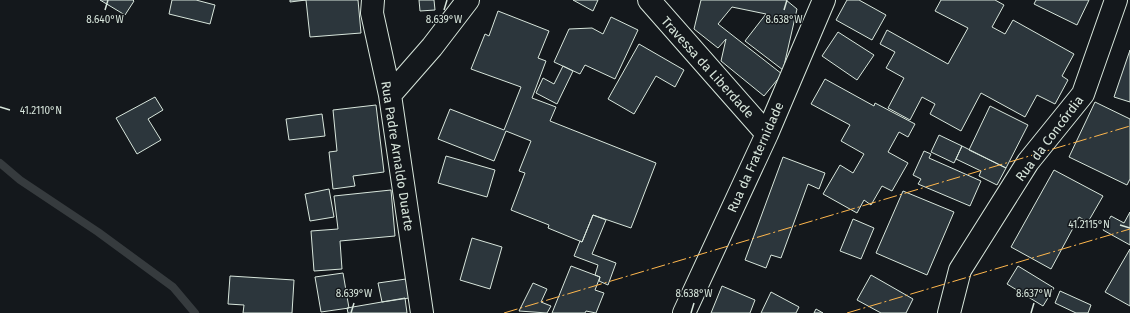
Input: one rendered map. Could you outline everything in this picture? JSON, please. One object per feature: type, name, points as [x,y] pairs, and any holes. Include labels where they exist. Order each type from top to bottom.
[{"type":"street","name":"Rua Padre Arnaldo Duarte","points":[[373,0],[372,13],[390,95],[422,313]]},
{"type":"street","points":[[390,95],[432,47],[468,0]]},
{"type":"street","name":"Travessa da Liberdade","points":[[649,0],[767,134]]},
{"type":"street","name":"Rua da Fraternidade","points":[[684,313],[767,134],[824,0]]},
{"type":"street","name":"Rua da Concórdia","points":[[950,313],[960,270],[1028,162],[1083,94],[1116,0]]},
{"type":"building","points":[[100,0],[133,0],[134,1],[125,15]]},
{"type":"building","points":[[172,0],[196,0],[215,5],[210,24],[169,14]]},
{"type":"building","points":[[290,0],[306,0],[290,2]]},
{"type":"building","points":[[306,0],[358,0],[361,33],[310,37]]},
{"type":"building","points":[[419,0],[434,0],[435,10],[420,11]]},
{"type":"building","points":[[573,0],[598,0],[593,11]]},
{"type":"building","points":[[701,0],[786,0],[797,9],[783,70],[745,41],[766,14],[732,7],[718,24],[782,74],[764,96],[721,61],[726,39],[718,48],[694,29]]},
{"type":"building","points":[[847,0],[859,0],[886,15],[872,40],[836,20]]},
{"type":"building","points":[[941,0],[995,0],[1004,5],[992,27],[1005,34],[1013,20],[1074,54],[1062,76],[1068,80],[1055,104],[1037,95],[1025,117],[981,93],[961,131],[930,114],[935,104],[922,97],[910,120],[888,108],[904,78],[886,68],[895,52],[880,44],[887,30],[948,64],[968,28],[935,11]]},
{"type":"building","points":[[1036,0],[1089,0],[1077,25],[1034,4]]},
{"type":"building","points":[[498,11],[549,31],[538,58],[546,61],[532,98],[556,107],[550,121],[656,163],[631,228],[593,215],[582,242],[548,228],[549,225],[511,210],[525,173],[519,171],[531,141],[506,131],[494,161],[438,139],[450,109],[504,130],[521,87],[471,69],[485,34],[489,36]]},
{"type":"building","points":[[611,17],[638,30],[615,79],[585,65],[580,74],[554,62],[569,29],[592,28],[603,34]]},
{"type":"building","points":[[838,32],[874,55],[857,80],[822,56]]},
{"type":"building","points":[[639,44],[684,70],[675,87],[656,76],[634,114],[608,99]]},
{"type":"building","points":[[1130,50],[1130,102],[1114,97]]},
{"type":"building","points":[[563,66],[573,71],[557,104],[536,93],[543,78],[554,84]]},
{"type":"building","points":[[825,79],[874,106],[875,103],[915,124],[908,137],[899,132],[888,152],[908,163],[892,191],[882,186],[871,205],[864,200],[857,213],[823,194],[840,165],[853,173],[864,154],[841,141],[850,125],[811,104]]},
{"type":"building","points":[[155,97],[163,110],[148,119],[161,140],[137,154],[116,118]]},
{"type":"building","points":[[1095,102],[1130,119],[1130,179],[1127,185],[1069,157]]},
{"type":"building","points":[[376,105],[384,172],[353,176],[355,186],[333,189],[329,152],[337,151],[333,110]]},
{"type":"building","points":[[990,106],[1028,125],[1006,168],[969,150]]},
{"type":"building","points":[[322,114],[325,136],[289,140],[286,119]]},
{"type":"building","points":[[939,135],[962,146],[954,163],[931,152]]},
{"type":"building","points":[[962,146],[1006,168],[997,185],[979,176],[981,171],[956,159]]},
{"type":"building","points":[[924,151],[931,154],[929,158],[981,181],[970,206],[918,184],[921,179],[913,175]]},
{"type":"building","points":[[446,156],[495,170],[487,197],[438,183]]},
{"type":"building","points":[[783,157],[825,173],[819,189],[808,184],[781,258],[771,255],[766,268],[745,260]]},
{"type":"building","points":[[1054,170],[1103,196],[1088,222],[1079,217],[1051,269],[1011,247]]},
{"type":"building","points":[[329,189],[334,217],[310,221],[305,194]]},
{"type":"building","points":[[391,190],[395,236],[340,241],[342,269],[314,271],[311,231],[338,229],[334,196]]},
{"type":"building","points":[[903,191],[954,212],[927,275],[876,253]]},
{"type":"building","points":[[1130,212],[1130,245],[1103,230],[1111,216],[1124,223]]},
{"type":"building","points":[[593,215],[606,220],[592,254],[616,263],[608,285],[599,281],[600,277],[595,275],[598,265],[574,256],[580,241],[582,242]]},
{"type":"building","points":[[853,219],[874,228],[861,259],[840,251]]},
{"type":"building","points":[[472,238],[502,247],[490,289],[460,280]]},
{"type":"building","points":[[1130,249],[1130,306],[1105,292]]},
{"type":"building","points":[[571,266],[600,277],[595,290],[604,293],[596,313],[586,311],[585,313],[552,313]]},
{"type":"building","points":[[1018,266],[1054,288],[1043,306],[1007,284]]},
{"type":"building","points":[[343,273],[349,308],[321,312],[315,277]]},
{"type":"building","points":[[871,275],[913,299],[906,313],[881,313],[857,300]]},
{"type":"building","points":[[230,276],[294,280],[292,313],[243,313],[244,305],[228,304]]},
{"type":"building","points":[[406,279],[409,298],[382,302],[378,283]]},
{"type":"building","points":[[533,283],[547,289],[541,302],[551,306],[547,313],[519,311]]},
{"type":"building","points":[[722,286],[755,300],[750,313],[711,313]]},
{"type":"building","points":[[1060,291],[1091,305],[1088,313],[1076,313],[1055,303]]},
{"type":"building","points":[[771,292],[799,307],[796,313],[761,313]]},
{"type":"building","points":[[405,298],[407,313],[348,313],[347,308]]},
{"type":"building","points":[[816,309],[823,313],[814,313]]},
{"type":"waterway","points":[[0,163],[20,180],[98,232],[173,287],[195,313]]},
{"type":"power","points":[[504,313],[1130,126]]},
{"type":"power","points":[[847,313],[1130,229]]}]
